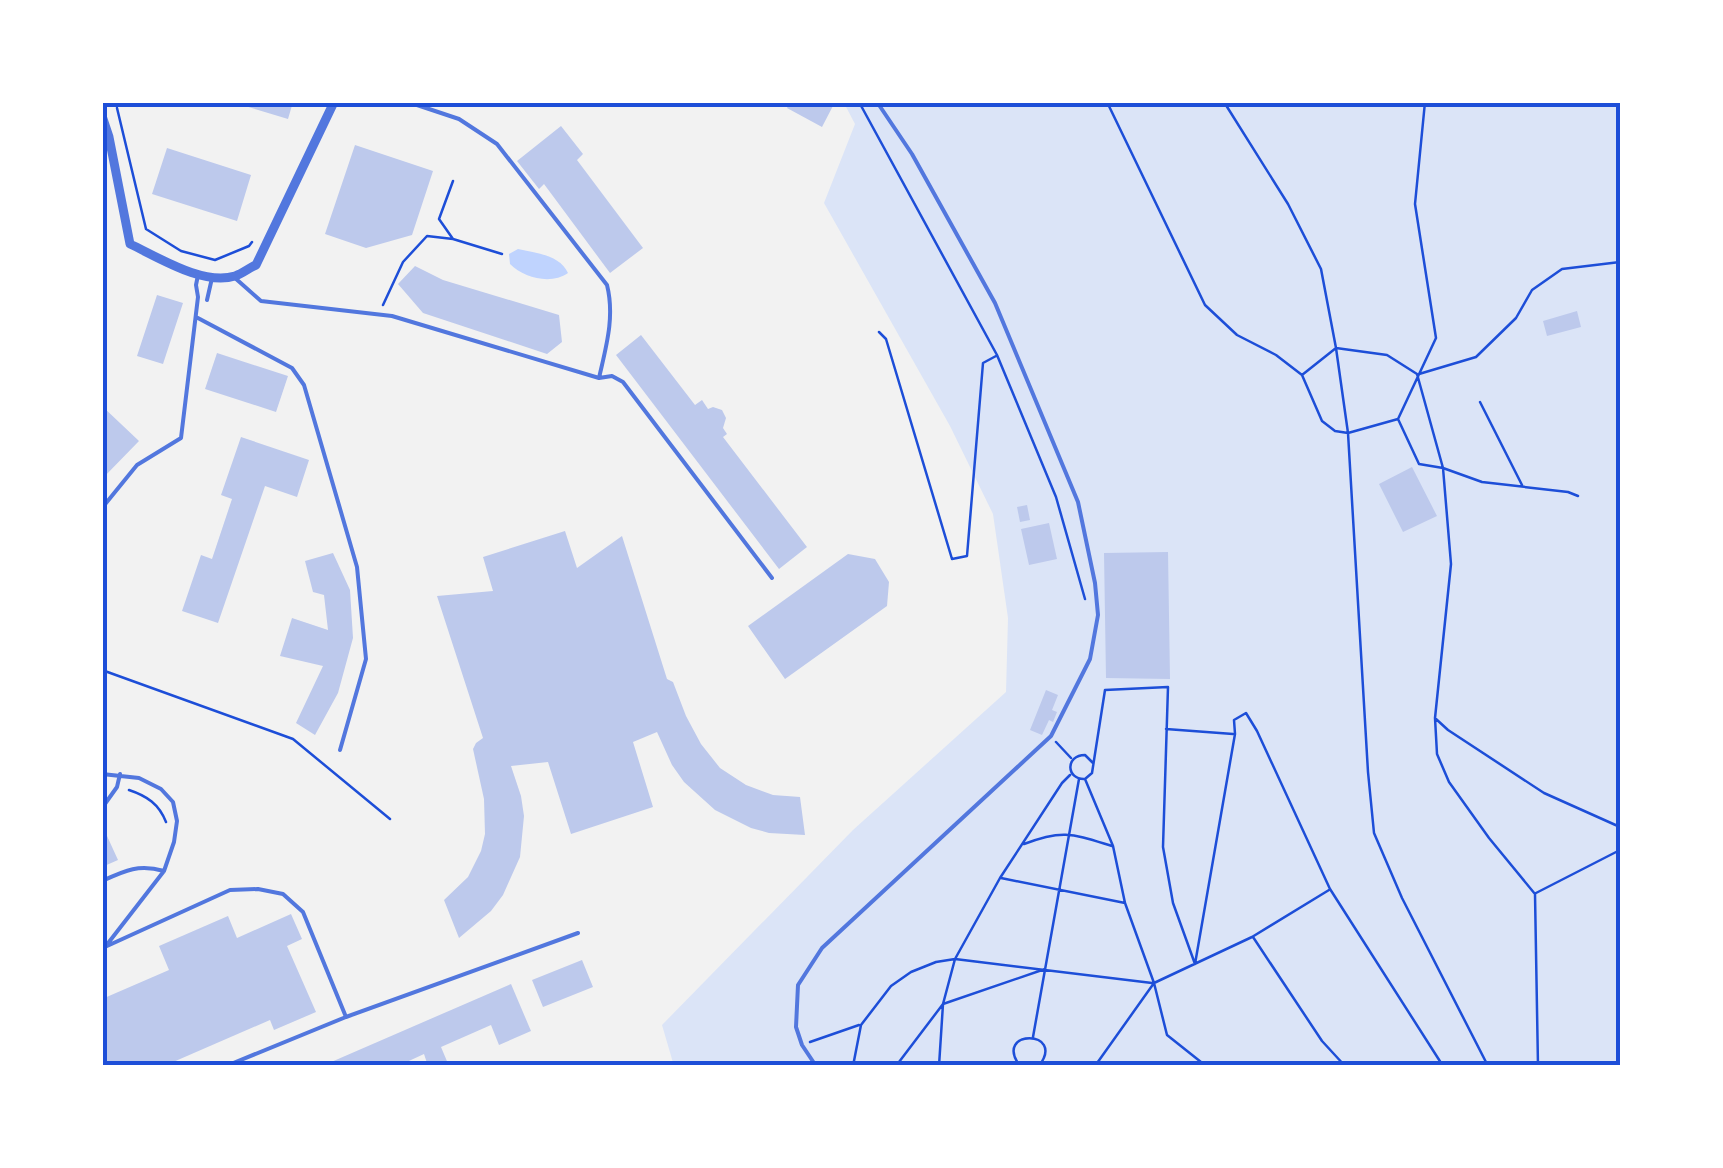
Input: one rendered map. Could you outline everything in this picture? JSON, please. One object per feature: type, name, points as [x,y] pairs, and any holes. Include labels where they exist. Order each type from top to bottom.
[{"type":"street","points":[[102,116],[130,244],[212,278],[234,276],[256,265],[334,102]]},
{"type":"lane","points":[[102,106],[113,102]]},
{"type":"lane","points":[[408,102],[459,118],[497,144],[607,285],[611,300],[610,331],[599,378]]},
{"type":"lane","points":[[816,1066],[802,1046],[796,1027],[798,986],[822,948],[1051,736],[1090,659],[1098,615],[1078,502],[995,304],[912,154],[877,102]]},
{"type":"lane","points":[[102,508],[137,465],[180,438],[198,275]]},
{"type":"lane","points":[[234,276],[261,302],[392,316],[623,382],[772,578]]},
{"type":"lane","points":[[207,300],[212,278]]},
{"type":"lane","points":[[196,317],[292,368],[304,386],[357,567],[366,659],[340,750]]},
{"type":"lane","points":[[102,774],[140,778],[161,789],[174,802],[177,821],[164,871],[105,948]]},
{"type":"lane","points":[[102,808],[117,788],[120,774]]},
{"type":"lane","points":[[102,880],[147,866],[164,871]]},
{"type":"lane","points":[[105,948],[230,890],[258,889],[283,894],[303,912],[346,1017]]},
{"type":"lane","points":[[226,1066],[346,1017],[578,933]]},
{"type":"path","points":[[113,102],[119,110],[146,229],[181,251],[215,260],[248,246],[256,238]]},
{"type":"path","points":[[859,102],[997,355],[1056,497],[1085,599]]},
{"type":"path","points":[[1107,102],[1205,304],[1237,335],[1276,355],[1302,375],[1322,421],[1334,431],[1348,433],[1398,419]]},
{"type":"path","points":[[1224,102],[1288,204],[1321,269],[1348,433],[1374,834],[1402,898],[1488,1066]]},
{"type":"path","points":[[1425,102],[1415,204],[1436,338],[1398,419],[1419,464],[1482,482],[1578,496]]},
{"type":"path","points":[[452,239],[439,219],[453,182]]},
{"type":"path","points":[[379,314],[403,262],[427,236],[502,254]]},
{"type":"path","points":[[1417,374],[1476,357],[1516,318],[1532,290],[1562,269],[1620,262]]},
{"type":"path","points":[[879,332],[886,339],[952,559],[967,556],[983,363],[997,355]]},
{"type":"path","points":[[1302,375],[1336,348],[1387,355],[1417,374],[1442,468],[1450,564],[1435,718],[1437,754],[1449,782],[1535,894],[1538,1066]]},
{"type":"path","points":[[1480,402],[1522,487]]},
{"type":"path","points":[[102,670],[293,739],[390,819]]},
{"type":"path","points":[[1094,764],[1085,755],[1078,755],[1069,766],[1078,779],[1092,774],[1094,764],[1105,690],[1168,687],[1163,846],[1173,903],[1196,964]]},
{"type":"path","points":[[1196,964],[1234,720],[1246,713],[1330,889],[1443,1066]]},
{"type":"path","points":[[1435,718],[1544,793],[1620,827]]},
{"type":"path","points":[[1166,729],[1234,734]]},
{"type":"path","points":[[1051,736],[1072,759]]},
{"type":"path","points":[[940,1066],[943,1004],[955,959],[1000,878],[1062,782],[1072,774]]},
{"type":"path","points":[[1033,1038],[1078,779]]},
{"type":"path","points":[[1086,779],[1113,846],[1125,903],[1154,983],[1166,1035],[1206,1066]]},
{"type":"path","points":[[117,788],[151,799],[166,825]]},
{"type":"path","points":[[1023,845],[1047,835],[1070,833],[1113,846]]},
{"type":"path","points":[[1535,894],[1620,850]]},
{"type":"path","points":[[1000,878],[1125,903]]},
{"type":"path","points":[[1095,1066],[1154,983],[1252,937],[1330,889]]},
{"type":"path","points":[[1252,937],[1322,1041],[1345,1066]]},
{"type":"path","points":[[853,1066],[860,1025],[891,986],[936,962],[955,959],[1154,983]]},
{"type":"path","points":[[896,1066],[943,1004],[1047,969]]},
{"type":"path","points":[[802,1046],[860,1025]]},
{"type":"path","points":[[1020,1066],[1014,1055],[1016,1045],[1024,1038],[1038,1039],[1045,1048],[1039,1066]]},
{"type":"path","points":[[1103,1054],[1103,1066]]},
{"type":"shaded area","points":[[844,103],[1620,103],[1620,1065],[674,1066],[662,1025],[853,830],[1006,692],[1008,618],[993,514],[950,426],[824,203],[855,124]]},
{"type":"water","points":[[518,249],[553,259],[568,273],[546,279],[523,273],[510,264],[509,254]]},
{"type":"building","points":[[232,102],[293,102],[288,119]]},
{"type":"building","points":[[790,102],[835,102],[822,127],[787,108]]},
{"type":"building","points":[[561,126],[583,154],[577,160],[643,248],[610,273],[544,184],[539,189],[517,161]]},
{"type":"building","points":[[355,145],[433,171],[412,235],[366,248],[325,234]]},
{"type":"building","points":[[167,148],[251,175],[237,221],[152,194]]},
{"type":"building","points":[[415,266],[443,280],[559,315],[562,342],[547,354],[423,313],[398,284]]},
{"type":"building","points":[[157,295],[183,303],[163,364],[137,356]]},
{"type":"building","points":[[1577,311],[1581,327],[1547,336],[1543,321]]},
{"type":"building","points":[[641,335],[695,405],[702,400],[708,409],[722,410],[727,434],[723,437],[807,547],[779,569],[616,355]]},
{"type":"building","points":[[217,353],[288,376],[276,412],[205,389]]},
{"type":"building","points":[[102,406],[139,441],[102,479]]},
{"type":"building","points":[[241,437],[309,460],[297,497],[265,486],[218,623],[182,611],[201,555],[212,559],[232,499],[221,495]]},
{"type":"building","points":[[1412,467],[1437,516],[1403,532],[1379,484]]},
{"type":"building","points":[[1027,505],[1030,520],[1020,522],[1017,507]]},
{"type":"building","points":[[1049,523],[1057,559],[1029,565],[1021,529]]},
{"type":"building","points":[[565,531],[577,568],[622,536],[667,679],[673,682],[701,744],[720,768],[746,785],[773,795],[800,797],[805,835],[751,828],[715,810],[684,782],[657,732],[633,742],[653,807],[571,834],[548,762],[511,766],[524,816],[520,857],[503,895],[491,911],[459,938],[444,900],[468,877],[481,851],[485,834],[484,799],[473,749],[483,738],[437,596],[493,591],[483,557]]},
{"type":"building","points":[[1168,552],[1170,679],[1106,678],[1104,553]]},
{"type":"building","points":[[333,553],[350,590],[353,638],[338,693],[315,735],[296,723],[323,666],[280,656],[292,618],[328,630],[324,595],[313,592],[305,561]]},
{"type":"building","points":[[848,554],[875,559],[889,582],[887,606],[785,679],[748,626]]},
{"type":"building","points":[[1046,690],[1058,695],[1052,710],[1057,712],[1042,735],[1030,730]]},
{"type":"building","points":[[102,825],[118,860],[102,867]]},
{"type":"building","points":[[291,914],[302,939],[287,946],[316,1012],[274,1030],[270,1020],[164,1066],[109,1066],[102,1055],[102,999],[169,970],[159,946],[228,916],[237,938]]},
{"type":"building","points":[[582,960],[593,987],[543,1007],[532,980]]},
{"type":"building","points":[[511,984],[531,1031],[499,1045],[491,1025],[441,1047],[449,1066],[428,1066],[424,1054],[398,1066],[322,1066]]}]
